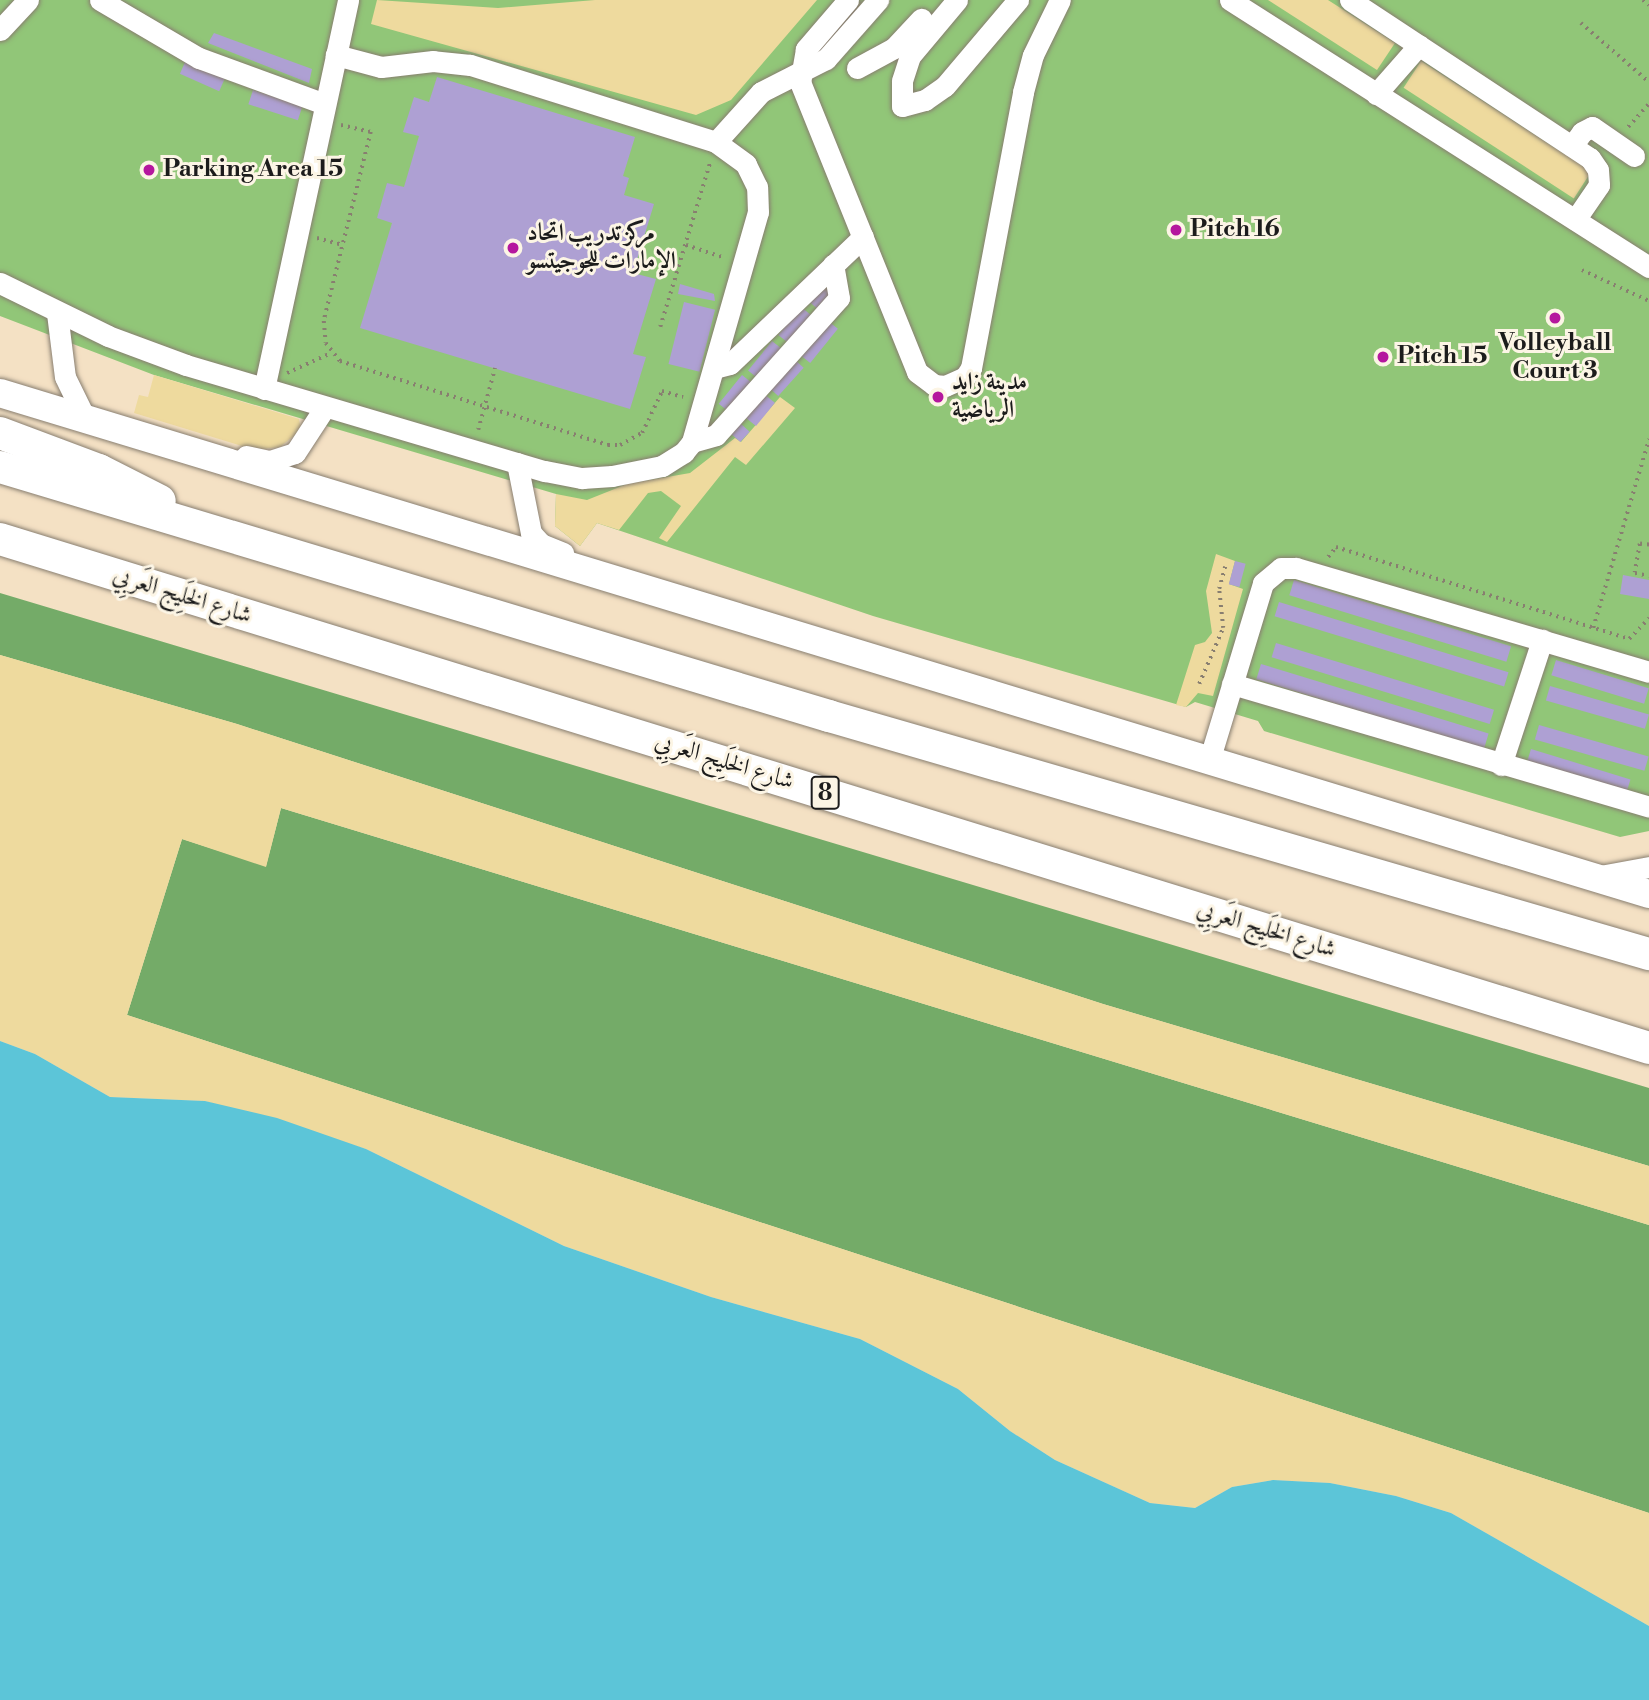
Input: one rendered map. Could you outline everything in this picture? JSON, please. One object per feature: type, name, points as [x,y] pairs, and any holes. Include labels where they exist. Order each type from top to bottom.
[{"type":"highway","points":[[0,433],[99,470],[151,495],[202,528]]},
{"type":"highway","points":[[0,467],[1649,954]]},
{"type":"highway","name":"شارع الخَلِيج العَربِي","points":[[0,539],[1649,1048]]},
{"type":"main road","points":[[0,394],[1649,894]]},
{"type":"street","points":[[0,30],[28,0]]},
{"type":"street","points":[[100,0],[199,58],[324,112]]},
{"type":"street","points":[[266,381],[348,0]]},
{"type":"street","points":[[848,0],[806,49],[799,74],[916,372],[934,385],[956,384],[971,368],[1030,68],[1060,0]]},
{"type":"street","points":[[716,142],[761,92],[827,60],[878,0]]},
{"type":"street","points":[[857,68],[894,48],[938,0]]},
{"type":"street","points":[[957,0],[910,57],[902,81],[901,106],[925,100],[945,86],[1018,0]]},
{"type":"street","points":[[1230,0],[1649,267]]},
{"type":"street","points":[[1350,0],[1595,163],[1600,178],[1596,192],[1575,220]]},
{"type":"street","points":[[1376,94],[1419,45]]},
{"type":"street","points":[[336,55],[381,67],[457,62],[716,142],[738,155],[757,187],[758,212],[692,442]]},
{"type":"street","points":[[1572,146],[1582,132],[1592,127],[1633,156]]},
{"type":"street","points":[[714,368],[730,364],[863,237]]},
{"type":"street","points":[[0,283],[57,313],[150,353],[266,381],[325,407],[563,476],[612,476],[662,466],[692,442],[716,435],[839,298],[833,265]]},
{"type":"street","points":[[57,313],[65,377],[86,420]]},
{"type":"street","points":[[179,448],[279,460],[302,448],[325,407]]},
{"type":"street","points":[[517,463],[528,526],[535,539],[554,550],[616,568],[635,587]]},
{"type":"street","points":[[1209,761],[1267,576],[1289,567],[1649,672]]},
{"type":"street","points":[[1501,765],[1542,640]]},
{"type":"street","points":[[1232,684],[1649,807]]},
{"type":"street","points":[[1591,876],[1649,867]]},
{"type":"path","points":[[1643,0],[1649,5]]},
{"type":"path","points":[[1581,23],[1649,82]]},
{"type":"path","points":[[1615,142],[1649,104]]},
{"type":"path","points":[[324,112],[370,132],[324,321],[332,353],[349,366],[620,445],[642,433],[662,391],[703,403]]},
{"type":"path","points":[[660,327],[716,142]]},
{"type":"path","points":[[298,233],[343,245]]},
{"type":"path","points":[[685,245],[744,264]]},
{"type":"path","points":[[1582,270],[1649,301]]},
{"type":"path","points":[[266,381],[332,353]]},
{"type":"path","points":[[472,450],[495,368]]},
{"type":"path","points":[[1593,628],[1649,439]]},
{"type":"path","points":[[1649,545],[1640,544],[1635,573],[1649,576]]},
{"type":"path","points":[[1322,575],[1330,549],[1336,547],[1629,639]]},
{"type":"path","points":[[1199,684],[1223,628],[1219,589],[1225,567]]},
{"type":"path","points":[[1623,645],[1649,618]]},
{"type":"green space","name":"مدينة زايد الرياضية","points":[[0,0],[1649,0],[1649,831],[1620,837],[1264,731],[1258,721],[1195,702],[1186,707],[873,616],[597,523],[580,546],[555,526],[556,494],[154,375],[0,316]]},
{"type":"green space","points":[[0,593],[1649,1088],[1649,1166],[1103,1004],[237,724],[0,655]]},
{"type":"green space","points":[[281,808],[1649,1225],[1649,1513],[127,1015],[182,839],[266,866]]},
{"type":"sand","points":[[377,0],[498,8],[595,0],[817,0],[731,100],[696,115],[371,24]]},
{"type":"sand","points":[[1268,0],[1328,0],[1395,43],[1377,70]]},
{"type":"sand","points":[[1421,61],[1591,172],[1574,198],[1404,88]]},
{"type":"sand","points":[[154,375],[299,419],[301,430],[280,447],[255,450],[134,413],[139,395],[148,397]]},
{"type":"sand","points":[[780,397],[795,408],[746,465],[735,457],[667,542],[659,538],[681,506],[661,491],[648,493],[619,530],[597,523],[580,546],[555,526],[556,494],[587,500],[627,484],[690,473],[735,438],[741,442]]},
{"type":"sand","points":[[1216,554],[1235,561],[1229,584],[1243,589],[1213,696],[1198,693],[1186,707],[1176,705],[1195,645],[1205,642],[1212,633],[1206,591]]},
{"type":"sand","points":[[0,655],[237,724],[1103,1004],[1649,1166],[1649,1225],[281,808],[266,867],[182,839],[127,1015],[1649,1513],[1649,1626],[1451,1513],[1396,1496],[1330,1483],[1273,1480],[1232,1487],[1195,1508],[1150,1503],[1055,1460],[1010,1431],[958,1389],[860,1339],[711,1297],[564,1246],[366,1149],[205,1101],[110,1097],[35,1054],[0,1041]]},
{"type":"water","points":[[0,1041],[35,1054],[110,1097],[205,1101],[277,1118],[366,1149],[564,1246],[711,1297],[860,1339],[958,1389],[1010,1431],[1055,1460],[1150,1503],[1195,1508],[1232,1487],[1273,1480],[1330,1483],[1396,1496],[1451,1513],[1649,1626],[1649,1700],[0,1700]]},
{"type":"building","points":[[214,33],[312,69],[309,83],[208,43]]},
{"type":"building","points":[[186,60],[225,77],[219,91],[180,74]]},
{"type":"building","name":"مركز تدريب اتحاد الإمارات للجوجيتسو","points":[[437,77],[635,137],[623,176],[629,178],[624,195],[654,204],[633,273],[656,279],[633,354],[646,357],[630,409],[360,328],[392,223],[377,218],[387,183],[404,187],[419,136],[403,132],[414,97],[429,102]]},
{"type":"building","points":[[253,90],[302,106],[298,120],[248,104]]},
{"type":"building","points":[[680,284],[714,294],[715,301],[678,294]]},
{"type":"building","points":[[821,284],[831,293],[817,308],[807,300]]},
{"type":"building","points":[[684,302],[715,310],[700,372],[669,364]]},
{"type":"building","points":[[801,307],[812,316],[789,344],[778,335]]},
{"type":"building","points":[[827,320],[838,329],[810,363],[799,354]]},
{"type":"building","points":[[772,341],[783,350],[759,379],[748,371]]},
{"type":"building","points":[[794,359],[804,368],[778,396],[769,387]]},
{"type":"building","points":[[742,375],[753,384],[730,413],[719,404]]},
{"type":"building","points":[[764,394],[775,403],[756,426],[745,417]]},
{"type":"building","points":[[740,423],[750,432],[740,442],[731,433]]},
{"type":"building","points":[[1235,561],[1246,564],[1239,587],[1229,584]]},
{"type":"building","points":[[1623,575],[1649,580],[1649,599],[1620,594]]},
{"type":"building","points":[[1294,580],[1511,646],[1506,662],[1289,595]]},
{"type":"building","points":[[1279,602],[1509,672],[1504,687],[1275,616]]},
{"type":"building","points":[[1276,643],[1494,710],[1490,724],[1272,657]]},
{"type":"building","points":[[1556,660],[1649,688],[1644,704],[1551,675]]},
{"type":"building","points":[[1261,664],[1489,734],[1484,749],[1256,679]]},
{"type":"building","points":[[1550,686],[1649,714],[1645,729],[1546,700]]},
{"type":"building","points":[[1539,725],[1649,756],[1644,771],[1535,739]]},
{"type":"building","points":[[1531,749],[1630,779],[1627,791],[1527,760]]},
{"type":"place","name":"Parking Area 15","points":[[149,170]]},
{"type":"place","name":"Pitch 16","points":[[1176,230]]},
{"type":"place","name":"مركز تدريب اتحاد الإمارات للجوجيتسو","points":[[513,248]]},
{"type":"place","name":"Volleyball Court 3","points":[[1555,318]]},
{"type":"place","name":"Pitch 15","points":[[1383,357]]},
{"type":"place","name":"مدينة زايد الرياضية","points":[[938,397]]}]
